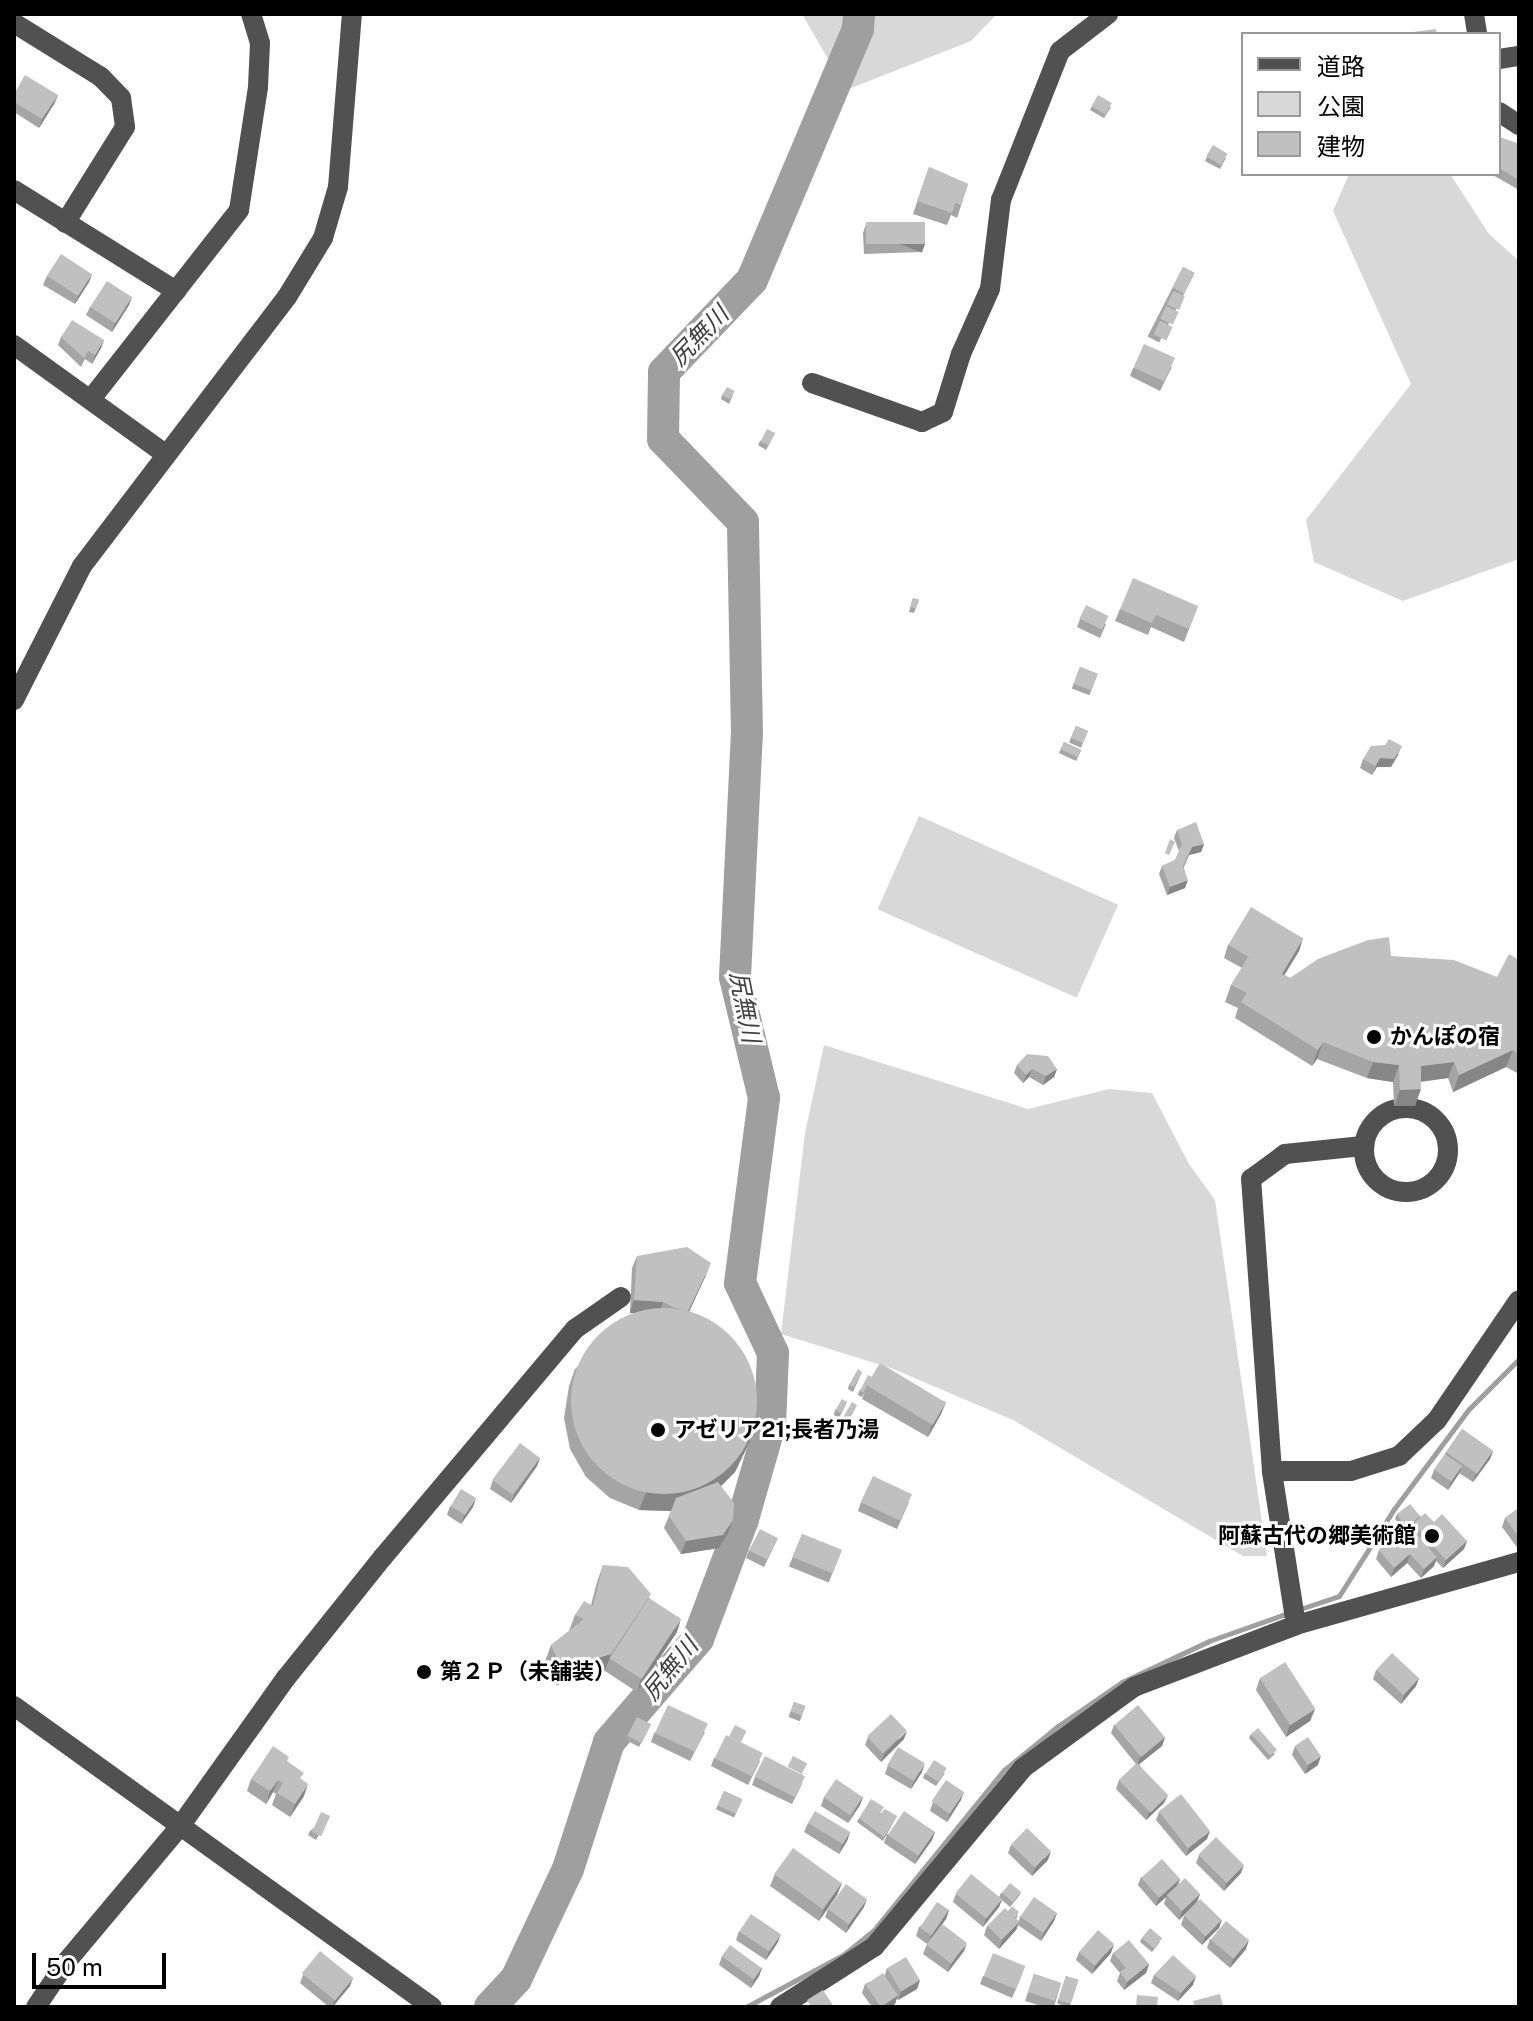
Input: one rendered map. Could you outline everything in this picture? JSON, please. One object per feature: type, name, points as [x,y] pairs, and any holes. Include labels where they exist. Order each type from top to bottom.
[{"type":"street","points":[[91,399],[239,210],[258,87],[260,43],[251,14]]},
{"type":"street","points":[[14,700],[82,566],[164,453],[287,297],[323,238],[338,187],[352,14]]},
{"type":"street","points":[[812,383],[922,422],[943,412],[961,354],[990,289],[1001,200],[1060,51],[1108,14]]},
{"type":"street","points":[[14,23],[101,77],[121,98],[125,127],[65,223]]},
{"type":"street","points":[[1501,113],[1519,125]]},
{"type":"street","points":[[14,190],[176,291]]},
{"type":"street","points":[[14,345],[164,453]]},
{"type":"street","points":[[1399,1108],[1413,1108],[1437,1121],[1445,1133],[1447,1161],[1432,1184],[1406,1193],[1379,1184],[1369,1173],[1363,1146],[1374,1121],[1399,1108]]},
{"type":"street","points":[[1296,1625],[1272,1471],[1251,1179],[1285,1154],[1363,1146]]},
{"type":"street","points":[[36,2007],[67,1961],[181,1825],[286,1678],[534,1375],[575,1329],[621,1297]]},
{"type":"street","points":[[1272,1471],[1351,1471],[1399,1456],[1437,1420],[1519,1300]]},
{"type":"street","points":[[780,2007],[874,1947],[1023,1768],[1134,1687],[1296,1625],[1519,1562]]},
{"type":"street","points":[[14,1706],[432,2007]]},
{"type":"green space","points":[[802,14],[997,14],[971,41],[846,90]]},
{"type":"green space","points":[[1348,176],[1451,176],[1489,234],[1519,261],[1519,559],[1403,601],[1314,562],[1306,520],[1411,384],[1333,211]]},
{"type":"green space","points":[[919,816],[1118,905],[1077,998],[878,909]]},
{"type":"green space","points":[[824,1045],[1028,1109],[1109,1089],[1152,1093],[1189,1164],[1215,1200],[1267,1556],[1243,1556],[1013,1420],[891,1368],[781,1334],[805,1133]]},
{"type":"building","points":[[25,75],[58,95],[42,119],[14,102],[14,94]]},
{"type":"building","points":[[1098,95],[1112,103],[1105,114],[1092,106]]},
{"type":"building","points":[[1501,138],[1519,144],[1519,180],[1501,169]]},
{"type":"building","points":[[1213,145],[1228,154],[1221,165],[1206,156]]},
{"type":"building","points":[[929,167],[968,184],[961,205],[955,203],[952,213],[917,201]]},
{"type":"building","points":[[866,222],[925,222],[925,244],[866,244]]},
{"type":"building","points":[[61,254],[92,274],[78,296],[47,276]]},
{"type":"building","points":[[1183,267],[1195,273],[1184,293],[1173,287]]},
{"type":"building","points":[[107,281],[132,297],[115,323],[90,307]]},
{"type":"building","points":[[1173,291],[1185,296],[1179,310],[1167,305]]},
{"type":"building","points":[[1166,306],[1179,312],[1173,325],[1160,319]]},
{"type":"building","points":[[72,320],[104,340],[95,355],[88,351],[84,358],[61,337]]},
{"type":"building","points":[[1160,321],[1173,327],[1166,341],[1154,335]]},
{"type":"building","points":[[1144,344],[1175,358],[1164,382],[1133,368]]},
{"type":"building","points":[[727,387],[735,391],[730,399],[722,395]]},
{"type":"building","points":[[767,429],[775,433],[769,446],[761,441]]},
{"type":"building","points":[[1133,578],[1198,606],[1189,629],[1156,615],[1152,623],[1120,609]]},
{"type":"building","points":[[913,598],[919,600],[916,608],[910,607]]},
{"type":"building","points":[[1086,605],[1108,616],[1102,629],[1079,618]]},
{"type":"building","points":[[1080,667],[1098,674],[1091,691],[1074,684]]},
{"type":"building","points":[[1076,726],[1088,731],[1083,743],[1071,738]]},
{"type":"building","points":[[1389,739],[1402,746],[1394,759],[1380,758],[1375,766],[1363,759],[1371,746],[1385,745]]},
{"type":"building","points":[[1064,742],[1081,750],[1078,757],[1061,749]]},
{"type":"building","points":[[1196,822],[1204,844],[1192,847],[1183,866],[1188,880],[1170,887],[1162,866],[1175,860],[1182,844],[1177,830]]},
{"type":"building","points":[[1170,839],[1175,842],[1169,855],[1165,853]]},
{"type":"building","points":[[1251,907],[1303,938],[1281,976],[1228,945]]},
{"type":"building","points":[[1389,937],[1391,956],[1454,960],[1497,977],[1509,954],[1519,960],[1519,1054],[1513,1050],[1459,1075],[1454,1062],[1421,1066],[1421,1089],[1400,1090],[1399,1065],[1373,1062],[1323,1042],[1318,1050],[1241,1002],[1247,993],[1231,985],[1248,957],[1290,978],[1318,959],[1368,940]]},
{"type":"building","points":[[1027,1054],[1048,1056],[1057,1069],[1046,1076],[1032,1069],[1026,1075],[1017,1065]]},
{"type":"building","points":[[687,1247],[711,1263],[688,1311],[663,1302],[634,1300],[637,1256]]},
{"type":"building","name":"アゼリア21;長者乃湯","points":[[664,1308],[700,1315],[730,1335],[750,1365],[757,1401],[750,1437],[730,1467],[700,1487],[664,1494],[628,1487],[598,1467],[578,1437],[571,1401],[578,1365],[598,1335],[628,1315]]},
{"type":"building","points":[[880,1363],[946,1403],[933,1425],[867,1385]]},
{"type":"building","points":[[858,1369],[862,1372],[854,1387],[849,1385]]},
{"type":"building","points":[[868,1375],[872,1377],[863,1393],[860,1391]]},
{"type":"building","points":[[842,1399],[847,1402],[840,1413],[835,1410]]},
{"type":"building","points":[[852,1402],[857,1405],[848,1419],[844,1416]]},
{"type":"building","points":[[1462,1429],[1493,1451],[1477,1474],[1446,1452]]},
{"type":"building","points":[[520,1443],[540,1458],[512,1495],[492,1480]]},
{"type":"building","points":[[1445,1454],[1462,1466],[1451,1482],[1434,1470]]},
{"type":"building","points":[[873,1476],[912,1494],[900,1520],[861,1502]]},
{"type":"building","points":[[718,1482],[734,1503],[733,1520],[723,1535],[686,1541],[669,1516],[676,1498]]},
{"type":"building","points":[[461,1489],[476,1498],[465,1515],[451,1506]]},
{"type":"building","points":[[1410,1504],[1420,1516],[1409,1525],[1404,1520],[1402,1522],[1397,1514]]},
{"type":"building","points":[[1519,1508],[1519,1537],[1505,1518]]},
{"type":"building","points":[[1425,1513],[1434,1522],[1442,1514],[1467,1541],[1446,1560],[1413,1524]]},
{"type":"building","points":[[1404,1520],[1437,1557],[1424,1569],[1410,1554],[1394,1568],[1379,1550]]},
{"type":"building","points":[[760,1529],[778,1538],[767,1559],[749,1550]]},
{"type":"building","points":[[802,1534],[842,1550],[833,1573],[793,1557]]},
{"type":"building","points":[[603,1565],[628,1567],[651,1594],[611,1654],[562,1669],[551,1645],[584,1619],[575,1615],[584,1601],[593,1606]]},
{"type":"building","points":[[649,1598],[681,1619],[642,1679],[610,1658]]},
{"type":"building","points":[[1392,1653],[1419,1678],[1403,1695],[1376,1670]]},
{"type":"building","points":[[1285,1662],[1315,1709],[1290,1725],[1260,1678]]},
{"type":"building","points":[[794,1702],[805,1706],[802,1716],[791,1711]]},
{"type":"building","points":[[668,1705],[708,1724],[695,1752],[655,1733]]},
{"type":"building","points":[[1138,1705],[1165,1737],[1141,1757],[1114,1725]]},
{"type":"building","points":[[891,1714],[907,1731],[883,1753],[867,1737]]},
{"type":"building","points":[[637,1717],[651,1724],[642,1743],[627,1736]]},
{"type":"building","points":[[735,1725],[747,1731],[741,1742],[729,1737]]},
{"type":"building","points":[[1258,1728],[1277,1750],[1270,1756],[1251,1734]]},
{"type":"building","points":[[726,1735],[763,1753],[751,1776],[715,1758]]},
{"type":"building","points":[[1308,1737],[1321,1756],[1308,1765],[1295,1746]]},
{"type":"building","points":[[273,1746],[304,1773],[300,1778],[308,1784],[295,1804],[277,1793],[283,1783],[278,1780],[270,1791],[251,1779]]},
{"type":"building","points":[[898,1747],[925,1763],[914,1781],[887,1765]]},
{"type":"building","points":[[765,1756],[805,1776],[795,1797],[755,1776]]},
{"type":"building","points":[[793,1756],[807,1763],[802,1774],[788,1767]]},
{"type":"building","points":[[934,1760],[947,1768],[938,1782],[926,1774]]},
{"type":"building","points":[[1137,1763],[1168,1795],[1150,1813],[1119,1780]]},
{"type":"building","points":[[836,1779],[863,1797],[850,1815],[824,1797]]},
{"type":"building","points":[[946,1780],[964,1792],[950,1814],[931,1802]]},
{"type":"building","points":[[724,1791],[742,1799],[736,1814],[717,1806]]},
{"type":"building","points":[[1181,1794],[1210,1831],[1188,1848],[1159,1811]]},
{"type":"building","points":[[871,1799],[884,1807],[878,1816],[885,1809],[897,1816],[884,1837],[859,1818]]},
{"type":"building","points":[[815,1811],[850,1832],[843,1844],[808,1823]]},
{"type":"building","points":[[904,1811],[935,1832],[918,1856],[888,1835]]},
{"type":"building","points":[[321,1812],[330,1816],[321,1836],[312,1832]]},
{"type":"building","points":[[1027,1828],[1051,1851],[1035,1867],[1011,1845]]},
{"type":"building","points":[[1216,1837],[1244,1865],[1227,1883],[1198,1855]]},
{"type":"building","points":[[793,1848],[842,1883],[823,1909],[774,1874]]},
{"type":"building","points":[[1162,1859],[1180,1879],[1159,1898],[1141,1878]]},
{"type":"building","points":[[971,1874],[1002,1899],[986,1919],[955,1893]]},
{"type":"building","points":[[1185,1878],[1200,1894],[1182,1911],[1167,1895]]},
{"type":"building","points":[[1010,1883],[1021,1892],[1013,1902],[1002,1893]]},
{"type":"building","points":[[846,1884],[867,1899],[849,1924],[828,1909]]},
{"type":"building","points":[[1034,1897],[1057,1913],[1043,1933],[1020,1917]]},
{"type":"building","points":[[1200,1899],[1222,1920],[1206,1936],[1184,1916]]},
{"type":"building","points":[[937,1902],[949,1910],[931,1936],[920,1928]]},
{"type":"building","points":[[1012,1906],[1019,1912],[1015,1918],[1008,1911]]},
{"type":"building","points":[[1005,1908],[1019,1922],[1001,1940],[987,1926]]},
{"type":"building","points":[[751,1914],[781,1934],[769,1952],[739,1931]]},
{"type":"building","points":[[1226,1921],[1249,1940],[1234,1959],[1211,1939]]},
{"type":"building","points":[[942,1924],[967,1943],[951,1963],[926,1945]]},
{"type":"building","points":[[1150,1928],[1162,1938],[1154,1948],[1142,1938]]},
{"type":"building","points":[[1098,1930],[1114,1944],[1095,1966],[1079,1952]]},
{"type":"building","points":[[1129,1940],[1149,1964],[1127,1982],[1120,1972],[1126,1968],[1113,1953]]},
{"type":"building","points":[[730,1945],[762,1968],[753,1979],[722,1956]]},
{"type":"building","points":[[320,1951],[353,1978],[335,2001],[302,1974]]},
{"type":"building","points":[[993,1953],[1025,1966],[1016,1989],[984,1976]]},
{"type":"building","points":[[1173,1955],[1196,1976],[1181,1993],[1154,1975]]},
{"type":"building","points":[[906,1957],[920,1980],[901,1991],[887,1968]]},
{"type":"building","points":[[883,1973],[898,1995],[881,2007],[866,1985]]},
{"type":"building","points":[[1034,1974],[1061,1983],[1055,2001],[1028,1992]]},
{"type":"building","points":[[1066,1976],[1078,1980],[1071,2004],[1058,2000]]},
{"type":"building","points":[[823,1990],[834,2007],[811,2007],[807,2000]]},
{"type":"building","points":[[1220,1994],[1223,2007],[1195,2007],[1193,2001]]},
{"type":"building","points":[[1137,1995],[1158,1997],[1157,2007],[1136,2007]]},
{"type":"waterway","name":"尻無川","points":[[490,2007],[516,1979],[568,1869],[609,1742],[698,1639],[743,1519],[770,1425],[773,1353],[740,1283],[764,1098],[735,977],[747,734],[743,522],[663,439],[664,372],[752,280],[858,29],[859,14]]},
{"type":"waterway","points":[[1297,1610],[1339,1596],[1394,1509],[1468,1410],[1519,1359]]},
{"type":"waterway","points":[[746,2007],[843,1955],[873,1931],[1004,1770],[1058,1726],[1122,1682],[1209,1641],[1288,1613]]},
{"type":"place","name":"かんぽの宿","points":[[1374,1037]]},
{"type":"place","name":"アゼリア21;長者乃湯","points":[[658,1430]]},
{"type":"place","name":"阿蘇古代の郷美術館","points":[[1432,1536]]},
{"type":"place","name":"第２Ｐ（未舗装）","points":[[424,1672]]}]
